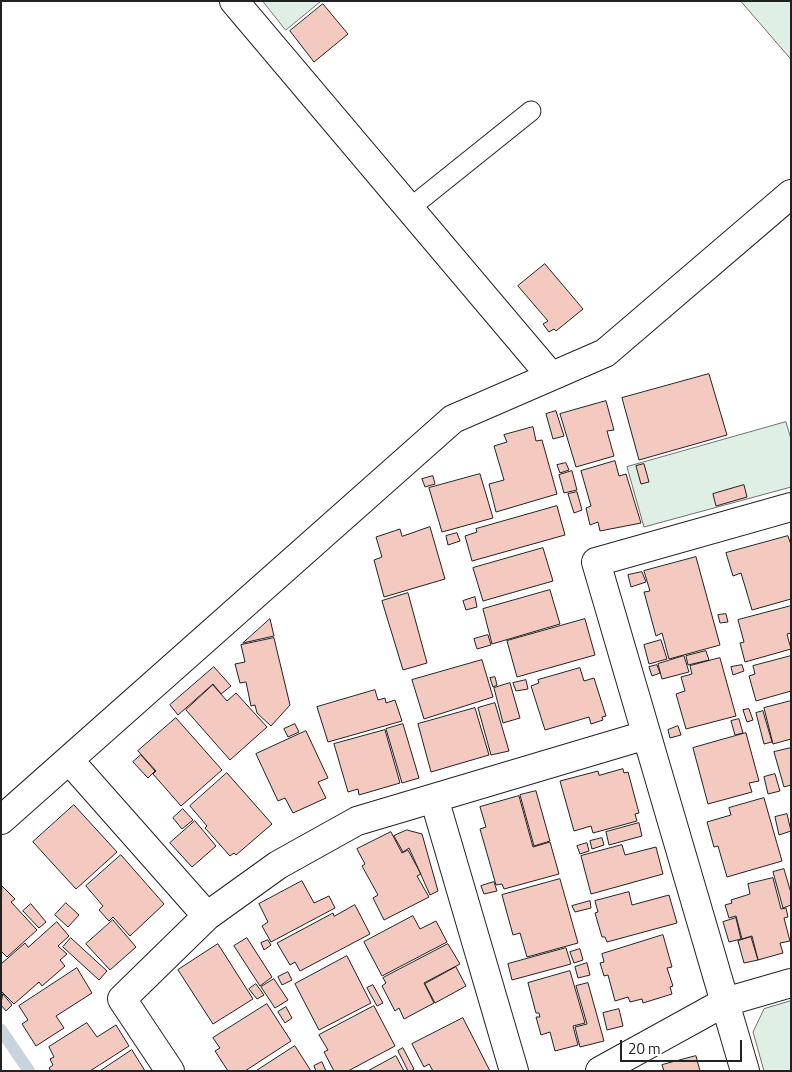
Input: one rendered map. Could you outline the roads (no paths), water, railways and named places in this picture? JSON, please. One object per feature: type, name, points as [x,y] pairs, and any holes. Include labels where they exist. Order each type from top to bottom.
[{"type":"street","points":[[234,1],[552,376]]},
{"type":"street","points":[[1,820],[453,419],[605,353],[791,194]]},
{"type":"street","points":[[745,1071],[596,562],[791,507]]},
{"type":"street","points":[[170,1071],[122,999],[207,916],[278,865],[357,821],[646,735]]},
{"type":"street","points":[[68,760],[207,916]]},
{"type":"street","points":[[434,798],[514,1071]]},
{"type":"street","points":[[600,1071],[725,1002],[791,983]]},
{"type":"lane","points":[[410,208],[531,111]]},
{"type":"waterway","points":[[1,1030],[29,1071]]}]
